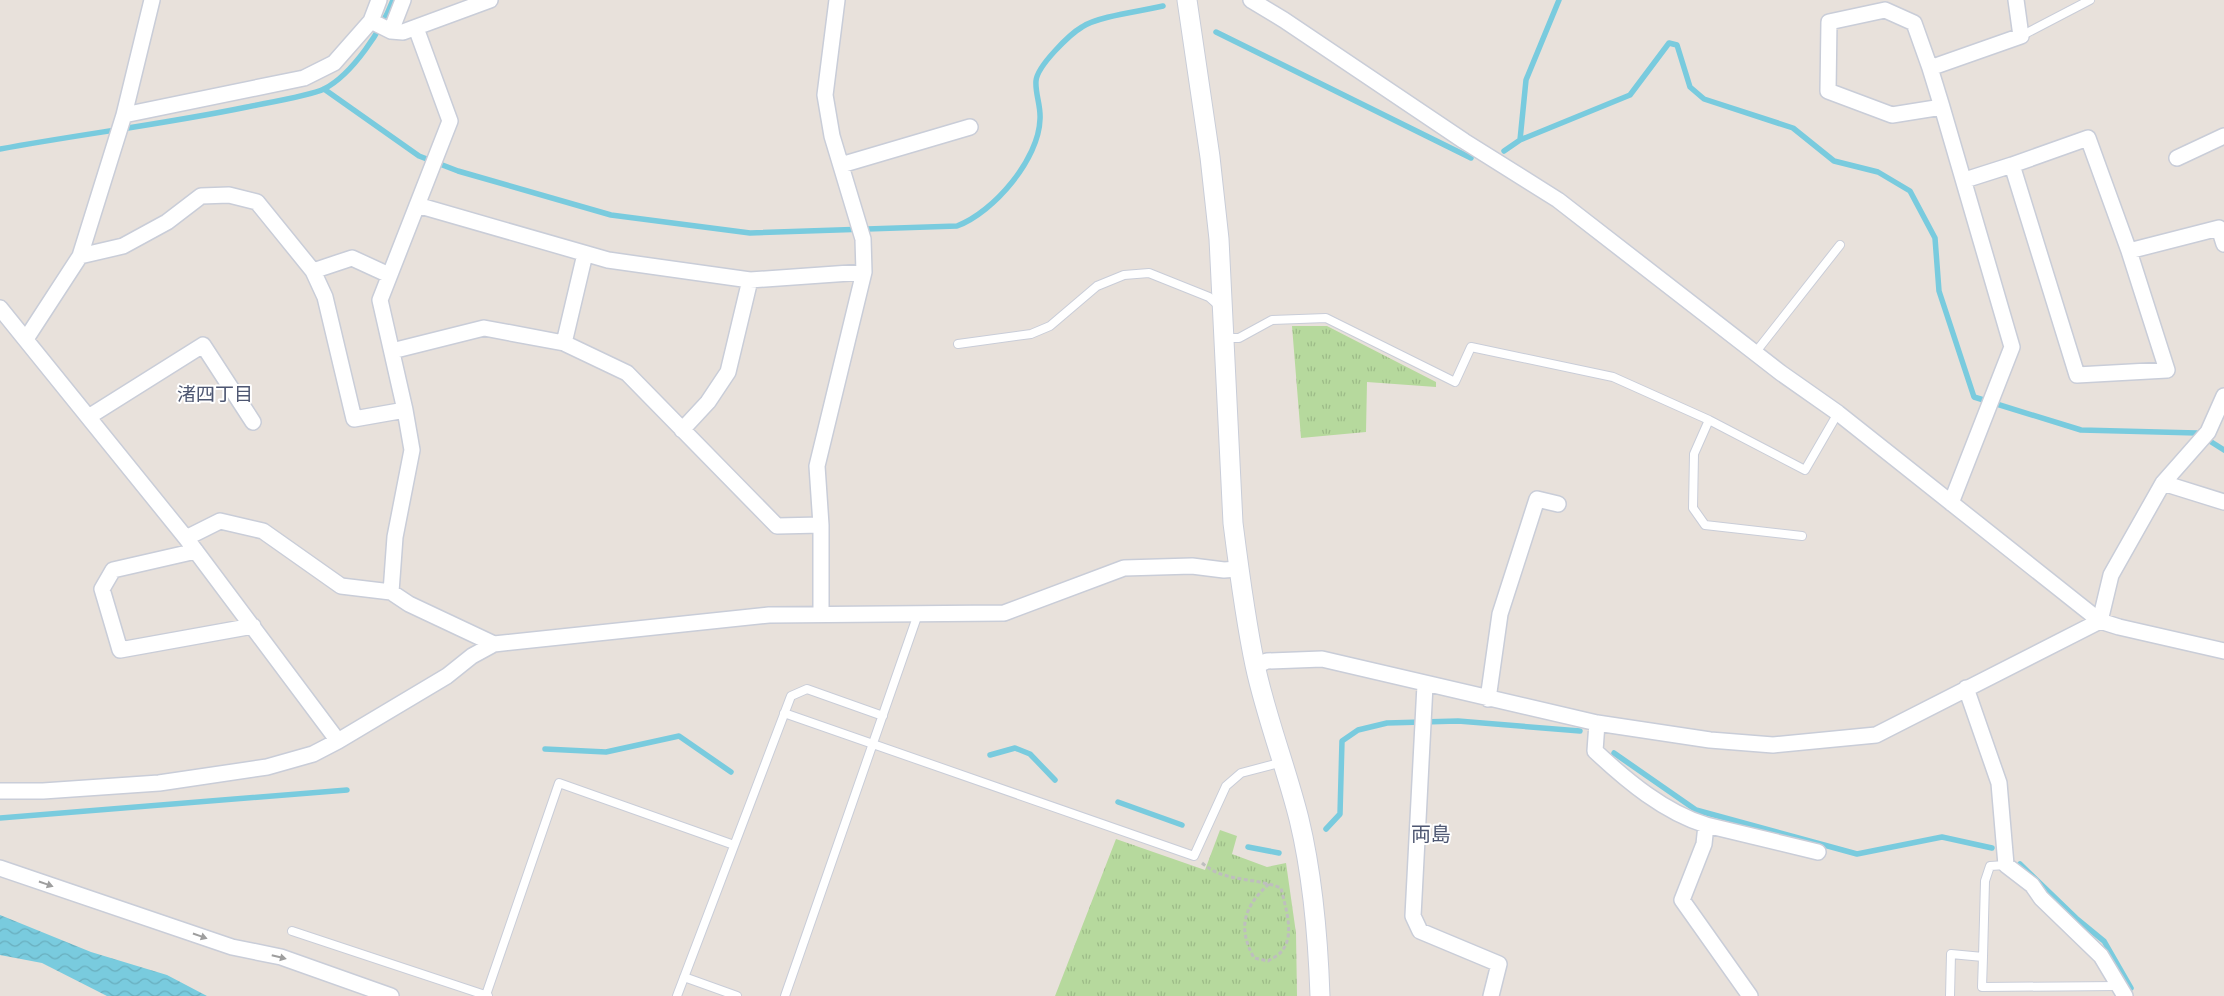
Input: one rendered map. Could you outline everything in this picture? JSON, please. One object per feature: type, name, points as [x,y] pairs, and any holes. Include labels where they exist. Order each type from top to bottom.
[{"type":"street","points":[[26,339],[80,256],[124,115],[152,0]]},
{"type":"street","points":[[379,0],[381,26]]},
{"type":"street","points":[[124,115],[304,78],[334,63],[381,26],[404,0]]},
{"type":"street","points":[[381,26],[403,32],[490,0]]},
{"type":"street","points":[[821,615],[821,525],[817,466],[864,272],[863,240],[832,136],[825,95],[837,0]]},
{"type":"street","points":[[1187,0],[1210,157],[1219,239],[1233,522],[1238,569],[1255,666],[1299,819],[1309,869],[1316,921],[1320,996]]},
{"type":"street","points":[[1251,0],[1284,20],[1464,141],[1558,200],[1755,353],[1838,414],[2100,621],[2224,651]]},
{"type":"street","points":[[1930,68],[2021,36],[2016,0]]},
{"type":"street","points":[[1942,107],[1892,115],[1828,91],[1829,22],[1885,10],[1914,23],[1930,68],[1965,180],[2012,347],[1951,503]]},
{"type":"street","points":[[391,592],[394,537],[412,450],[380,300],[450,122],[416,28]]},
{"type":"street","points":[[841,165],[970,127]]},
{"type":"street","points":[[2177,158],[2224,136]]},
{"type":"street","points":[[1965,180],[2088,138],[2129,252],[2167,370],[2077,375],[2012,165]]},
{"type":"street","points":[[80,256],[123,246],[166,222],[201,196],[229,195],[257,202],[313,271],[325,296],[354,419],[405,410]]},
{"type":"street","points":[[417,205],[608,260],[750,280],[864,272]]},
{"type":"street","points":[[2129,252],[2219,228],[2224,244]]},
{"type":"street","points":[[564,343],[586,254]]},
{"type":"street","points":[[313,271],[352,258],[390,275]]},
{"type":"street","points":[[682,430],[708,402],[728,372],[750,280]]},
{"type":"street","points":[[0,308],[90,416],[186,538],[338,740]]},
{"type":"street","points":[[392,351],[484,328],[564,343],[627,374],[777,526],[821,525]]},
{"type":"street","points":[[90,416],[203,345],[253,422]]},
{"type":"street","points":[[1255,666],[1267,661],[1322,659],[1425,685],[1597,723],[1710,740],[1773,746],[1876,735],[2100,621],[2112,574],[2164,483],[2204,436],[2224,396]]},
{"type":"street","points":[[2164,483],[2224,502]]},
{"type":"street","points":[[1488,699],[1500,614],[1538,498],[1558,504]]},
{"type":"street","points":[[186,538],[220,521],[263,531],[341,586],[391,592],[409,604],[494,644]]},
{"type":"street","points":[[196,551],[113,570],[102,589],[120,650],[253,626]]},
{"type":"street","points":[[0,791],[43,792],[159,783],[267,767],[313,754],[447,676],[472,656],[494,644],[769,615],[1004,612],[1124,568],[1192,566],[1224,570],[1238,569]]},
{"type":"street","points":[[1425,685],[1413,916],[1420,931],[1500,964],[1491,996]]},
{"type":"street","points":[[1966,688],[1999,783],[2006,865],[2032,885],[2041,898],[2101,956],[2122,991]]},
{"type":"street","points":[[1597,723],[1595,752],[1622,776],[1684,818],[1818,852]]},
{"type":"street","points":[[1706,825],[1704,844],[1682,900],[1750,996]]},
{"type":"street","points":[[0,868],[232,947],[281,957],[391,996]]},
{"type":"lane","points":[[2021,36],[2090,0]]},
{"type":"lane","points":[[1755,353],[1840,245]]},
{"type":"lane","points":[[958,344],[1031,334],[1050,326],[1097,286],[1124,275],[1149,273],[1209,297],[1222,309]]},
{"type":"lane","points":[[1224,338],[1238,338],[1272,320],[1326,318],[1455,382],[1471,347],[1613,377],[1709,420],[1805,470],[1838,414]]},
{"type":"lane","points":[[1709,420],[1694,454],[1693,508],[1705,525],[1802,536]]},
{"type":"lane","points":[[785,996],[918,614]]},
{"type":"lane","points":[[677,996],[791,696],[808,689],[883,716]]},
{"type":"lane","points":[[784,713],[1194,856],[1226,786],[1241,773],[1282,762]]},
{"type":"lane","points":[[292,931],[487,996],[559,783],[734,845]]},
{"type":"lane","points":[[2006,865],[1990,866],[1985,881],[1982,986],[2122,991]]},
{"type":"lane","points":[[1950,996],[1951,954],[1983,957]]},
{"type":"lane","points":[[684,977],[737,996]]},
{"type":"path","points":[[1194,856],[1220,874],[1254,883],[1270,883],[1281,888],[1286,912],[1288,938],[1281,952],[1268,961],[1254,958],[1245,942],[1245,920],[1254,898],[1270,883]]},
{"type":"green space","points":[[1292,326],[1327,326],[1436,382],[1436,387],[1367,382],[1366,432],[1301,438]]},
{"type":"green space","points":[[1220,830],[1237,836],[1232,854],[1267,867],[1286,863],[1296,933],[1297,996],[1055,996],[1116,839],[1205,870]]},
{"type":"water","points":[[0,915],[91,952],[167,975],[207,996],[107,996],[42,963],[0,955]]},
{"type":"waterway","points":[[0,149],[216,113],[317,92],[335,82],[356,62],[382,24],[393,0]]},
{"type":"waterway","points":[[1520,140],[1526,80],[1559,0]]},
{"type":"waterway","points":[[324,89],[419,156],[458,171],[611,215],[750,233],[957,226],[971,219],[999,197],[1023,167],[1038,135],[1040,114],[1036,81],[1042,67],[1062,43],[1089,23],[1163,6]]},
{"type":"waterway","points":[[1216,32],[1471,158]]},
{"type":"waterway","points":[[1504,151],[1520,140],[1630,95],[1669,43],[1677,45],[1690,87],[1704,99],[1793,128],[1834,161],[1878,172],[1910,191],[1935,238],[1939,291],[1974,397],[2081,430],[2197,433],[2224,450]]},
{"type":"waterway","points":[[1326,829],[1340,814],[1342,741],[1358,730],[1387,723],[1458,721],[1580,731]]},
{"type":"waterway","points":[[545,749],[606,752],[679,736],[731,772]]},
{"type":"waterway","points":[[990,755],[1015,748],[1030,754],[1055,780]]},
{"type":"waterway","points":[[1614,753],[1696,810],[1857,854],[1942,837],[1992,848]]},
{"type":"waterway","points":[[0,818],[347,790]]},
{"type":"waterway","points":[[1118,802],[1182,825]]},
{"type":"waterway","points":[[1248,847],[1279,853]]},
{"type":"waterway","points":[[2020,864],[2076,918],[2104,941],[2131,988]]},
{"type":"district","name":"渚四丁目","points":[[215,394]]},
{"type":"district","name":"両島","points":[[1431,834]]}]
